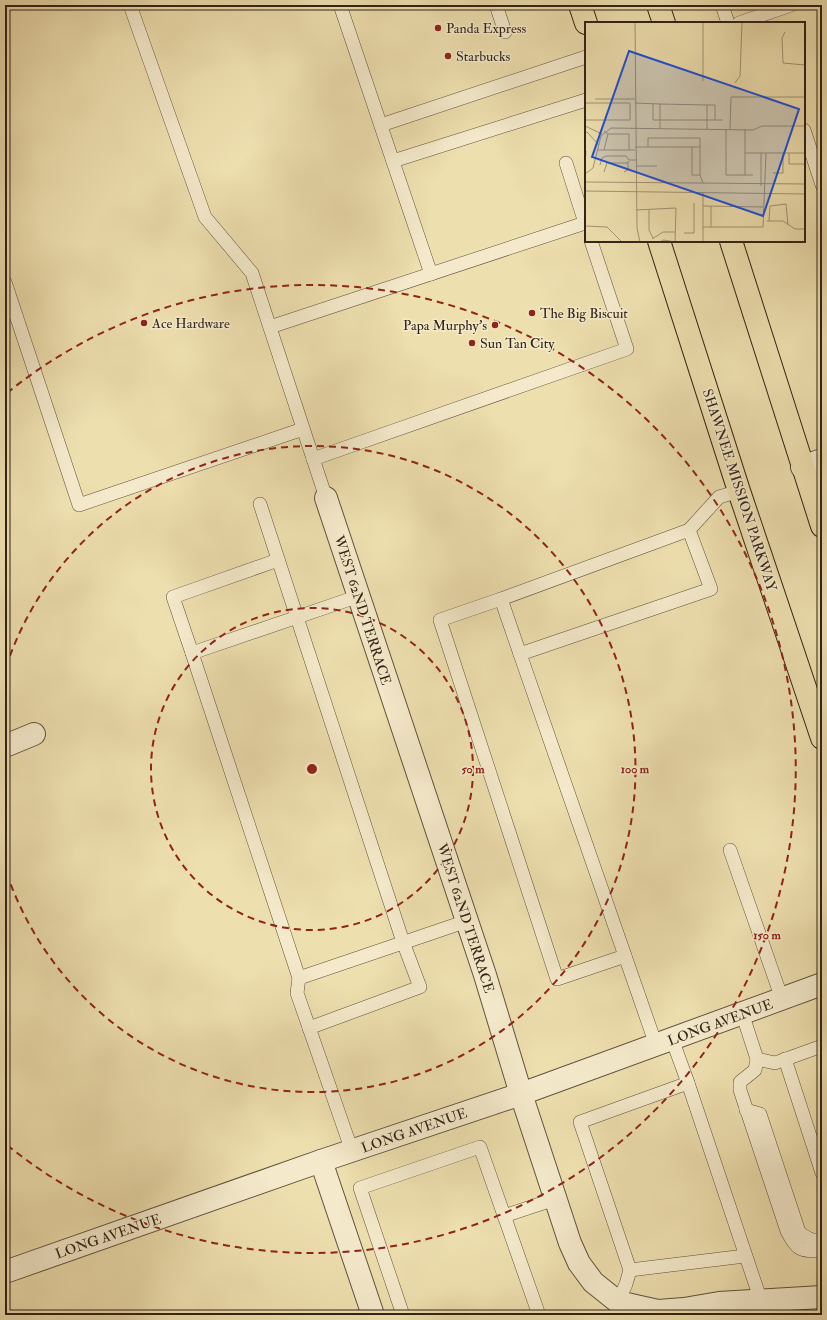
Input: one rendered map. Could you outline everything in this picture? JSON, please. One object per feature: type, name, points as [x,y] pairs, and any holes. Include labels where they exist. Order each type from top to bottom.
[{"type":"highway","points":[[580,5],[586,22]]},
{"type":"highway","points":[[658,5],[664,22]]},
{"type":"highway","name":"SHAWNEE MISSION PARKWAY","points":[[659,242],[822,738]]},
{"type":"highway","points":[[731,242],[812,464],[822,526]]},
{"type":"street","name":"WEST 62ND TERRACE","points":[[326,498],[467,921],[555,1199],[570,1243],[579,1263],[594,1282],[618,1302],[640,1311],[727,1309],[761,1301],[785,1307],[822,1297]]},
{"type":"street","points":[[5,746],[34,734]]},
{"type":"street","name":"LONG AVENUE","points":[[5,1272],[321,1161],[521,1094],[822,984]]},
{"type":"street","points":[[321,1161],[373,1315]]},
{"type":"lane","points":[[130,5],[205,217],[252,272],[326,498]]},
{"type":"lane","points":[[496,5],[505,32]]},
{"type":"lane","points":[[722,5],[728,22]]},
{"type":"lane","points":[[745,22],[767,18],[791,5]]},
{"type":"lane","points":[[344,6],[381,125],[431,274]]},
{"type":"lane","points":[[381,125],[585,57]]},
{"type":"lane","points":[[393,161],[585,100]]},
{"type":"lane","points":[[805,133],[822,185]]},
{"type":"lane","points":[[566,163],[585,221]]},
{"type":"lane","points":[[270,328],[585,224]]},
{"type":"lane","points":[[313,459],[627,349],[591,242]]},
{"type":"lane","points":[[5,282],[79,505],[303,430]]},
{"type":"lane","points":[[625,956],[557,979],[440,620],[689,530],[719,497],[740,491]]},
{"type":"lane","points":[[260,504],[403,942],[420,987],[310,1028]]},
{"type":"lane","points":[[520,654],[711,589],[689,530]]},
{"type":"lane","points":[[278,560],[173,597],[299,978],[298,993],[352,1151]]},
{"type":"lane","points":[[192,653],[359,596]]},
{"type":"lane","points":[[501,599],[625,956],[664,1042],[688,1083],[761,1301]]},
{"type":"lane","points":[[730,850],[782,999]]},
{"type":"lane","points":[[299,978],[467,921]]},
{"type":"lane","points":[[742,1013],[757,1059],[755,1070],[740,1082],[740,1090],[746,1110],[787,1231],[798,1249],[807,1251],[822,1250]]},
{"type":"lane","points":[[757,1059],[775,1063],[822,1046]]},
{"type":"lane","points":[[785,1060],[822,1172]]},
{"type":"lane","points":[[618,1302],[630,1270],[580,1122],[688,1083]]},
{"type":"lane","points":[[746,1110],[760,1114],[799,1232],[805,1237],[822,1241]]},
{"type":"lane","points":[[403,1315],[360,1188],[480,1147],[539,1315]]},
{"type":"lane","points":[[504,1216],[555,1199]]},
{"type":"lane","points":[[630,1270],[746,1256]]},
{"type":"place","name":"Panda Express","points":[[438,28]]},
{"type":"place","name":"Starbucks","points":[[448,56]]},
{"type":"place","name":"The Big Biscuit","points":[[532,313]]},
{"type":"place","name":"Ace Hardware","points":[[144,323]]},
{"type":"place","name":"Papa Murphy's","points":[[495,325]]},
{"type":"place","name":"Sun Tan City","points":[[472,343]]}]
